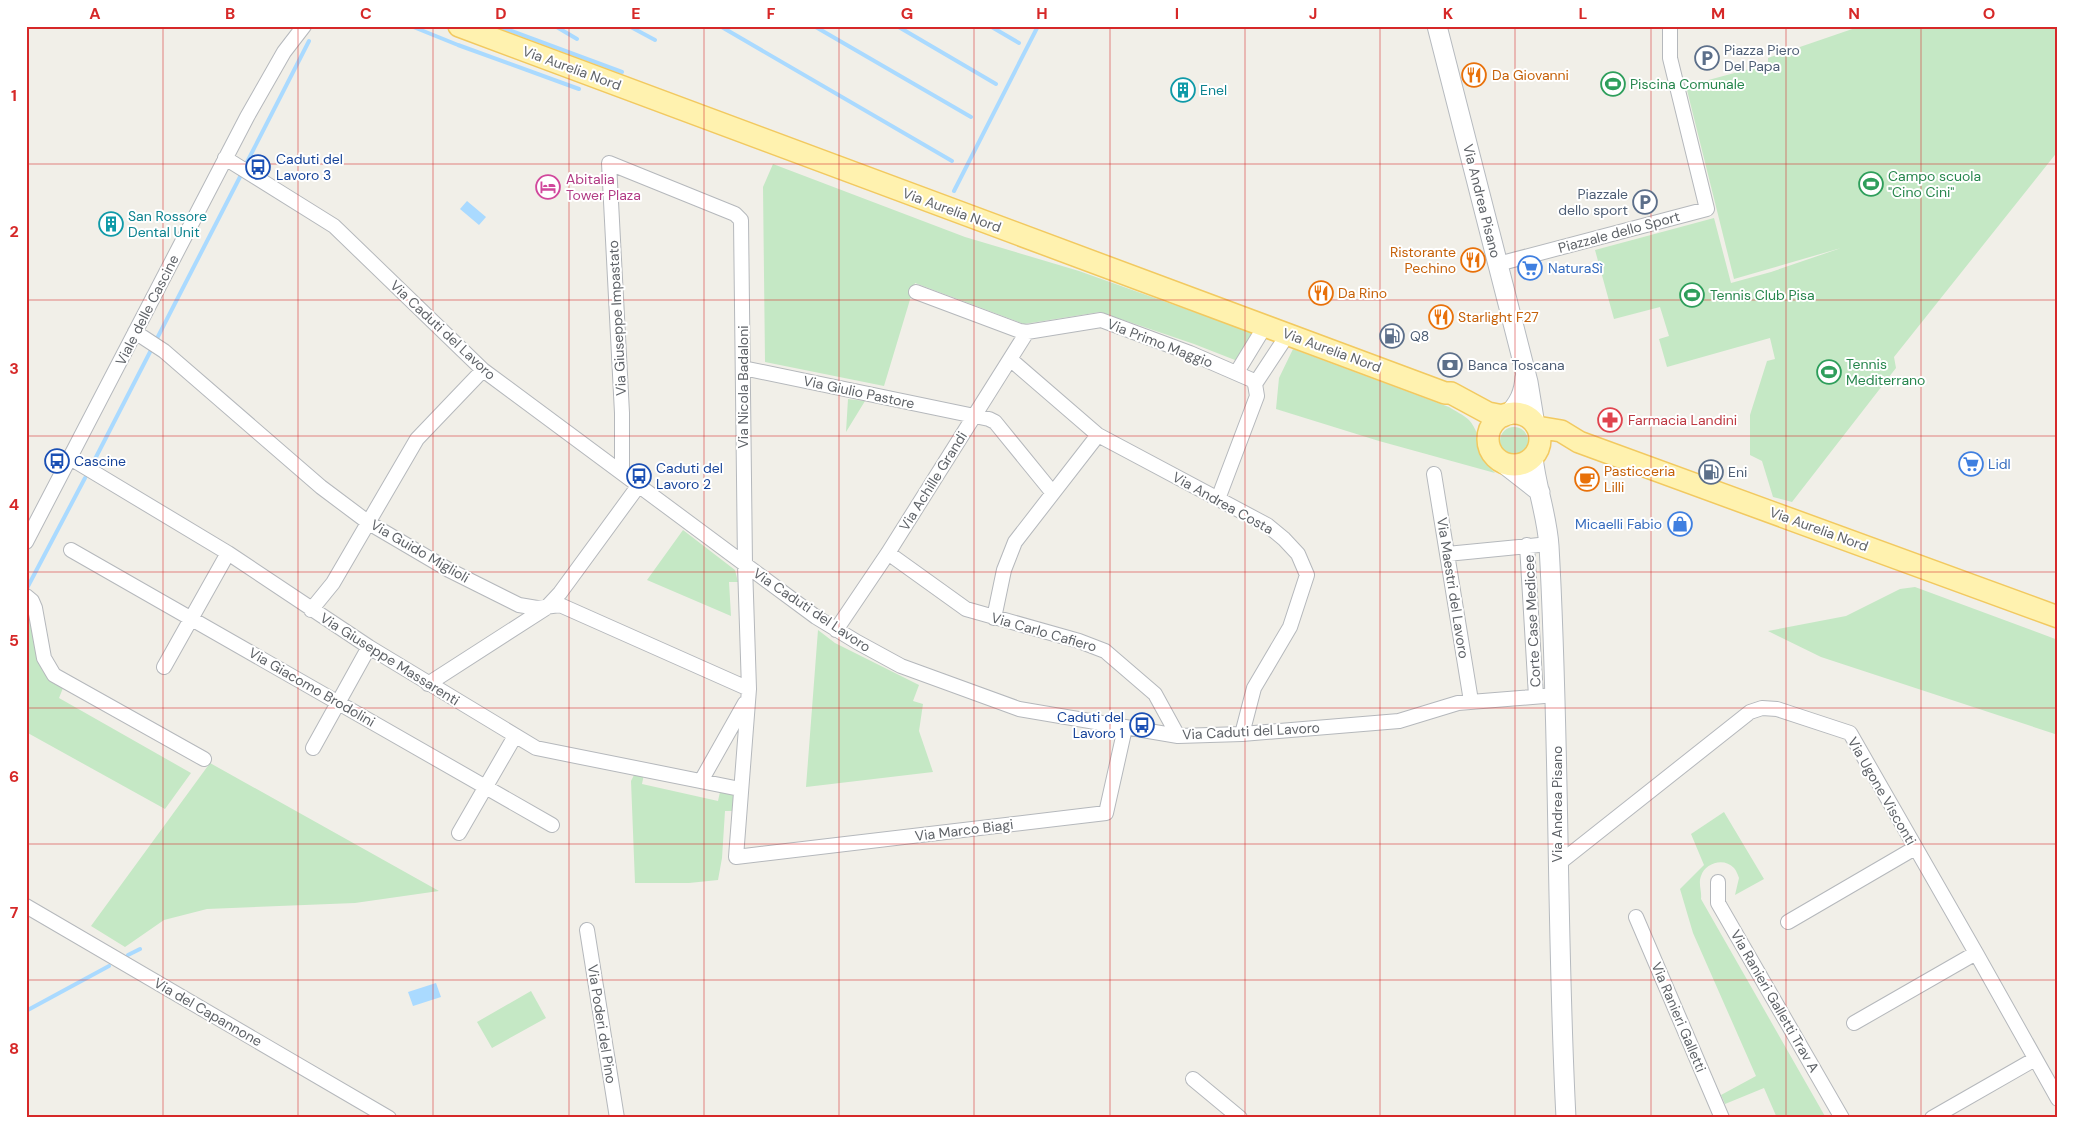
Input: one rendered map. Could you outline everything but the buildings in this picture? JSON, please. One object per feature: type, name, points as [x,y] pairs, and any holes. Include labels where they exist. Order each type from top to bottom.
[{"type":"main road","name":"Via Aurelia Nord","points":[[459,26],[1445,393],[1451,393],[1488,413],[1505,416]]},
{"type":"main road","points":[[1445,393],[1472,416],[1489,435]]},
{"type":"main road","points":[[1535,454],[1540,441],[1536,426],[1528,417],[1522,415],[1505,416],[1494,424],[1489,435],[1491,452],[1503,463],[1518,465],[1526,462],[1535,454],[1554,443],[1579,442]]},
{"type":"main road","points":[[1536,426],[1561,431],[1579,442]]},
{"type":"main road","name":"Via Aurelia Nord","points":[[1579,442],[2058,617]]},
{"type":"street","name":"Viale delle Cascine","points":[[284,52],[290,26]]},
{"type":"street","name":"Viale delle Cascine","points":[[26,542],[135,332],[230,161],[284,52],[304,26]]},
{"type":"street","name":"Via Andrea Pisano","points":[[1437,26],[1532,401],[1536,426]]},
{"type":"street","name":"Piazzale dello Sport","points":[[1498,264],[1707,209],[1670,58],[1670,26]]},
{"type":"street","name":"Via Caduti del Lavoro","points":[[230,161],[334,226],[483,370],[745,565],[836,630],[915,672],[1019,709],[1178,736],[1242,734],[1399,721],[1458,703],[1556,695]]},
{"type":"street","name":"Via Nicola Badaloni","points":[[609,163],[740,217],[748,693],[736,857]]},
{"type":"street","name":"Via Giuseppe Impastato","points":[[609,163],[622,413],[622,472]]},
{"type":"street","name":"Via Primo Maggio","points":[[916,292],[1010,328],[1027,332],[1101,320],[1237,372],[1255,384]]},
{"type":"street","points":[[1237,372],[1265,326]]},
{"type":"street","name":"Via Guido Miglioli","points":[[135,332],[160,348],[321,487],[369,523],[449,570],[519,605],[534,608],[560,605],[748,693]]},
{"type":"street","name":"Via Achille Grandi","points":[[836,630],[888,553],[1027,332]]},
{"type":"street","points":[[1218,499],[1257,396],[1255,384],[1288,334]]},
{"type":"street","name":"Via Andrea Costa","points":[[1010,359],[1098,435],[1267,525],[1284,538],[1298,554],[1307,575],[1290,627],[1254,688],[1242,734]]},
{"type":"street","name":"Via Giulio Pastore","points":[[743,368],[974,415],[995,422],[1052,492]]},
{"type":"street","points":[[312,610],[333,583],[416,439],[483,370]]},
{"type":"street","name":"Via Andrea Pisano","points":[[1505,416],[1521,397],[1525,376]]},
{"type":"street","points":[[994,618],[1004,570],[1018,536],[1098,435]]},
{"type":"street","name":"Via Andrea Pisano","points":[[1535,454],[1549,544],[1556,695],[1558,864],[1566,1118]]},
{"type":"street","name":"Via Giuseppe Massarenti","points":[[70,458],[228,553],[369,647],[536,748],[740,789]]},
{"type":"street","points":[[1503,463],[1540,492]]},
{"type":"street","name":"Via Maestri del Lavoro","points":[[1434,474],[1471,701]]},
{"type":"street","points":[[428,684],[546,608],[560,593],[639,485]]},
{"type":"street","name":"Corte Case Medicee","points":[[1447,554],[1549,544]]},
{"type":"street","name":"Corte Case Medicee","points":[[1528,545],[1536,696]]},
{"type":"street","name":"Via Giacomo Brodolini","points":[[71,550],[552,825]]},
{"type":"street","points":[[164,667],[228,553]]},
{"type":"street","name":"Via Carlo Cafiero","points":[[888,553],[959,605],[994,618],[1079,641],[1105,651],[1155,694],[1178,736]]},
{"type":"street","points":[[27,597],[35,608],[44,658],[54,675],[204,759]]},
{"type":"street","name":"Corte Case Medicee","points":[[1532,624],[1552,623]]},
{"type":"street","points":[[313,748],[369,647]]},
{"type":"street","points":[[701,781],[748,693]]},
{"type":"street","name":"Via Ugone Visconti","points":[[1558,864],[1745,716],[1756,710],[1768,708],[1850,733],[2058,1099]]},
{"type":"street","name":"Via Marco Biagi","points":[[736,857],[1106,813],[1125,728]]},
{"type":"street","points":[[459,832],[515,736]]},
{"type":"street","points":[[1788,922],[1915,848]]},
{"type":"street","name":"Via Ranieri Galletti Trav A","points":[[1718,882],[1718,903],[1842,1118]]},
{"type":"street","name":"Via del Capannone","points":[[26,906],[389,1118]]},
{"type":"street","name":"Via Ranieri Galletti","points":[[1636,917],[1722,1118]]},
{"type":"street","name":"Via Poderi del Pino","points":[[587,930],[617,1118]]},
{"type":"street","points":[[1854,1023],[1976,953]]},
{"type":"street","points":[[1932,1118],[2035,1059]]},
{"type":"street","points":[[1192,1078],[1240,1118]]},
{"type":"green space","name":"Campo scuola \"Cino Cini\"","points":[[1861,26],[2058,26],[2058,151],[1894,357],[1896,368],[1792,502],[1773,497],[1762,461],[1750,455],[1750,415],[1767,361],[1775,359],[1770,338],[1667,367],[1659,339],[1669,336],[1660,307],[1614,319],[1595,250],[1714,218],[1731,283],[1771,272],[1841,248],[1734,279],[1686,86],[1768,64],[1768,58]]},
{"type":"green space","points":[[773,164],[965,237],[1079,271],[1253,333],[1240,362],[1100,312],[1024,324],[915,283],[884,386],[765,362],[763,187]]},
{"type":"green space","points":[[1293,349],[1449,407],[1469,420],[1477,433],[1486,461],[1495,473],[1379,441],[1276,409],[1279,378]]},
{"type":"green space","points":[[848,399],[865,401],[846,432]]},
{"type":"green space","points":[[1514,427],[1524,431],[1528,441],[1524,451],[1514,455],[1504,451],[1500,441],[1504,431]]},
{"type":"green space","points":[[683,530],[735,570],[738,582],[729,582],[731,616],[647,580]]},
{"type":"green space","points":[[1915,587],[2058,640],[2058,735],[1821,657],[1768,631],[1846,616],[1900,589]]},
{"type":"green space","points":[[26,604],[42,670],[53,683],[63,688],[59,698],[191,773],[165,809],[26,732]]},
{"type":"green space","points":[[818,630],[835,643],[919,685],[913,701],[923,704],[919,731],[933,772],[806,787]]},
{"type":"green space","points":[[210,763],[439,891],[355,903],[207,909],[164,920],[125,947],[91,926]]},
{"type":"green space","points":[[635,773],[644,774],[642,784],[718,801],[720,792],[733,795],[733,811],[725,811],[722,858],[718,880],[689,883],[635,883],[631,781]]},
{"type":"green space","points":[[1724,812],[1764,879],[1735,895],[1739,878],[1734,868],[1725,863],[1715,863],[1706,868],[1701,876],[1701,899],[1826,1118],[1777,1118],[1764,1088],[1725,1104],[1721,1095],[1756,1076],[1693,933],[1680,889],[1704,865],[1691,834]]},
{"type":"green space","points":[[531,991],[546,1018],[492,1048],[477,1022]]},
{"type":"water","points":[[467,201],[486,217],[479,225],[460,209]]},
{"type":"water","points":[[436,983],[441,997],[413,1006],[408,992]]},
{"type":"waterway","points":[[411,26],[579,89]]},
{"type":"waterway","points":[[498,26],[622,72]]},
{"type":"waterway","points":[[555,26],[577,39]]},
{"type":"waterway","points":[[629,26],[655,40]]},
{"type":"waterway","points":[[720,26],[952,161]]},
{"type":"waterway","points":[[814,26],[971,117]]},
{"type":"waterway","points":[[897,26],[996,84]]},
{"type":"waterway","points":[[990,26],[1019,43]]},
{"type":"waterway","points":[[954,191],[1038,26]]},
{"type":"waterway","points":[[245,166],[309,41]]},
{"type":"waterway","points":[[94,461],[242,173]]},
{"type":"waterway","points":[[26,590],[85,478]]},
{"type":"waterway","points":[[128,955],[140,949]]},
{"type":"waterway","points":[[26,1011],[109,966]]},
{"type":"place","name":"Piazza Piero Del Papa","points":[[1707,58]]},
{"type":"place","name":"Da Giovanni","points":[[1474,75]]},
{"type":"place","name":"Piscina Comunale","points":[[1613,84]]},
{"type":"place","name":"Enel","points":[[1183,90]]},
{"type":"place","name":"Caduti del Lavoro 3","points":[[258,167]]},
{"type":"place","name":"Campo scuola \"Cino Cini\"","points":[[1871,184]]},
{"type":"place","name":"Abitalia Tower Plaza","points":[[548,187]]},
{"type":"place","name":"Piazzale dello sport","points":[[1645,202]]},
{"type":"place","name":"San Rossore Dental Unit","points":[[111,224]]},
{"type":"place","name":"Ristorante Pechino","points":[[1473,260]]},
{"type":"place","name":"NaturaSì","points":[[1530,268]]},
{"type":"place","name":"Da Rino","points":[[1321,293]]},
{"type":"place","name":"Tennis Club Pisa","points":[[1692,295]]},
{"type":"place","name":"Starlight F27","points":[[1441,317]]},
{"type":"place","name":"Q8","points":[[1392,336]]},
{"type":"place","name":"Banca Toscana","points":[[1450,365]]},
{"type":"place","name":"Tennis Mediterrano","points":[[1829,372]]},
{"type":"place","name":"Farmacia Landini","points":[[1610,420]]},
{"type":"place","name":"Cascine","points":[[57,461]]},
{"type":"place","name":"Lidl","points":[[1971,464]]},
{"type":"place","name":"Eni","points":[[1711,472]]},
{"type":"place","name":"Caduti del Lavoro 2","points":[[639,476]]},
{"type":"place","name":"Pasticceria Lilli","points":[[1587,479]]},
{"type":"place","name":"Micaelli Fabio","points":[[1680,524]]},
{"type":"place","name":"Caduti del Lavoro 1","points":[[1142,725]]}]
